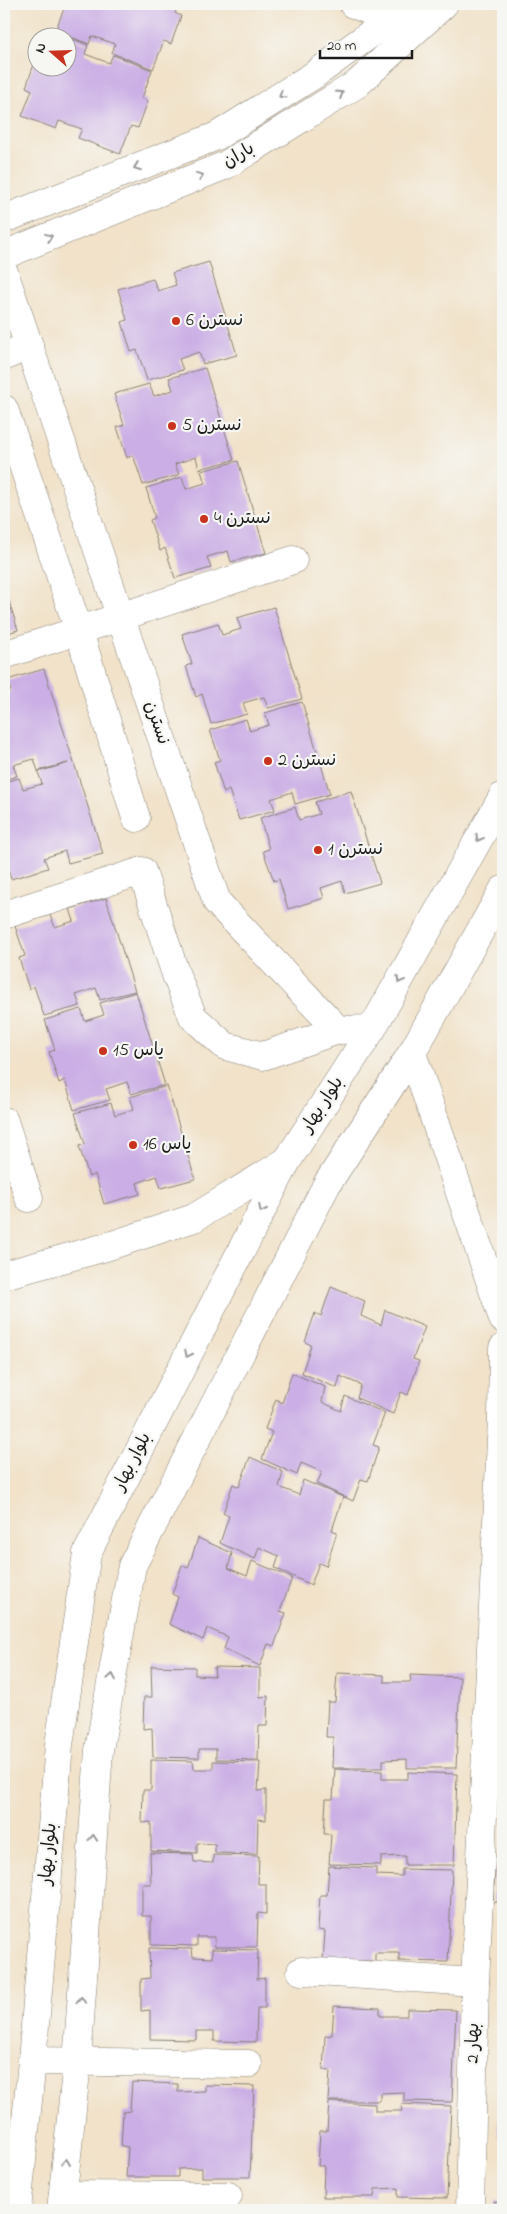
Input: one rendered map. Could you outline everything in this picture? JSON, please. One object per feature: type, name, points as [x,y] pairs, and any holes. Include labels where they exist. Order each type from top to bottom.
[{"type":"street","points":[[353,4],[398,11]]},
{"type":"street","name":"باران","points":[[4,255],[226,165],[357,84],[444,4]]},
{"type":"street","name":"باران","points":[[4,219],[217,136],[314,75],[398,11]]},
{"type":"street","name":"نسترن","points":[[4,272],[217,902],[338,1030]]},
{"type":"street","points":[[4,357],[29,346]]},
{"type":"street","points":[[4,409],[79,631],[136,818]]},
{"type":"street","points":[[4,655],[293,560]]},
{"type":"street","name":"بلوار بهار","points":[[17,2210],[32,2061],[59,1745],[87,1552],[287,1161],[372,1029],[503,796]]},
{"type":"street","points":[[4,914],[142,870],[176,975],[193,1017],[225,1046],[263,1056],[338,1030],[372,1029]]},
{"type":"street","points":[[228,2196],[62,2203],[77,2063],[99,1750],[132,1566],[327,1184],[412,1053],[503,890]]},
{"type":"street","points":[[412,1053],[503,1319]]},
{"type":"street","points":[[4,1121],[29,1198]]},
{"type":"street","points":[[4,1276],[106,1247],[194,1218],[287,1161]]},
{"type":"street","name":"بهار 2","points":[[470,2210],[475,1982],[482,1875],[502,1419],[503,1348]]},
{"type":"street","points":[[59,1745],[99,1750]]},
{"type":"street","points":[[301,1971],[475,1982]]},
{"type":"street","points":[[32,2061],[248,2064]]},
{"type":"building","points":[[66,4],[179,4],[175,13],[181,16],[171,44],[164,41],[153,69],[112,53],[115,44],[92,36],[89,44],[78,40],[78,28],[56,28]]},
{"type":"building","points":[[78,41],[88,45],[85,54],[109,63],[113,55],[152,70],[142,98],[148,101],[138,128],[131,126],[120,154],[78,138],[82,129],[59,121],[56,129],[22,116],[32,90],[26,87],[29,78],[78,78]]},
{"type":"building","name":"نسترن 6","points":[[209,262],[237,355],[203,364],[199,352],[179,359],[183,370],[147,380],[137,350],[131,352],[122,322],[127,320],[118,289],[153,279],[158,291],[176,285],[172,273]]},
{"type":"building","name":"نسترن 5","points":[[205,368],[234,460],[199,469],[196,457],[175,464],[179,475],[143,485],[133,455],[127,458],[117,427],[124,425],[114,394],[149,384],[154,396],[173,390],[169,378]]},
{"type":"building","name":"نسترن 4","points":[[238,461],[266,553],[231,562],[228,551],[207,557],[211,568],[175,578],[165,548],[160,551],[150,520],[155,518],[146,488],[182,477],[186,489],[205,483],[201,471]]},
{"type":"building","points":[[4,585],[18,630],[4,634]]},
{"type":"building","points":[[274,607],[302,699],[268,708],[264,697],[243,703],[247,714],[211,724],[202,694],[196,697],[186,666],[192,664],[182,634],[218,623],[222,635],[241,629],[237,618]]},
{"type":"building","points":[[44,669],[103,854],[68,863],[65,851],[44,858],[48,868],[11,879],[4,853],[4,782],[19,778],[23,789],[42,784],[38,772],[68,763],[38,771],[34,759],[13,765],[17,776],[4,780],[4,694],[11,691],[7,680]]},
{"type":"building","name":"نسترن 2","points":[[302,702],[330,794],[295,804],[292,792],[271,799],[275,810],[239,820],[229,790],[224,793],[214,762],[220,760],[210,730],[246,719],[250,731],[269,725],[265,713]]},
{"type":"building","name":"نسترن 1","points":[[351,791],[380,883],[345,893],[342,881],[321,888],[324,898],[288,909],[279,879],[274,881],[263,851],[269,849],[260,818],[295,807],[299,820],[319,814],[315,802]]},
{"type":"building","points":[[106,898],[135,991],[100,1000],[96,988],[76,995],[80,1006],[44,1016],[34,986],[29,989],[19,958],[25,956],[15,926],[50,915],[55,927],[74,921],[70,909]]},
{"type":"building","name":"یاس 15","points":[[136,992],[165,1085],[131,1094],[127,1082],[106,1089],[110,1100],[74,1110],[65,1080],[59,1083],[49,1052],[55,1050],[45,1020],[81,1009],[85,1021],[104,1015],[100,1003]]},
{"type":"building","name":"یاس 16","points":[[167,1086],[195,1179],[161,1188],[157,1176],[137,1183],[140,1194],[104,1204],[95,1174],[89,1177],[79,1146],[85,1144],[75,1113],[111,1103],[115,1115],[134,1109],[130,1097]]},
{"type":"building","points":[[331,1287],[365,1301],[361,1316],[381,1325],[385,1310],[425,1327],[413,1359],[419,1361],[408,1395],[401,1392],[393,1414],[357,1398],[361,1385],[340,1376],[337,1388],[302,1373],[311,1345],[305,1342],[315,1313],[321,1316]]},
{"type":"building","points":[[292,1373],[325,1387],[322,1402],[341,1411],[345,1396],[385,1413],[373,1445],[379,1447],[368,1481],[361,1479],[353,1501],[317,1484],[322,1472],[301,1463],[297,1475],[262,1459],[272,1432],[265,1429],[276,1399],[282,1403]]},
{"type":"building","points":[[250,1457],[283,1472],[279,1487],[299,1495],[303,1480],[343,1497],[332,1530],[337,1532],[326,1566],[319,1563],[311,1585],[275,1568],[279,1556],[259,1547],[255,1559],[220,1543],[229,1516],[223,1513],[233,1484],[239,1487]]},
{"type":"building","points":[[198,1538],[232,1553],[228,1568],[247,1576],[252,1561],[292,1578],[280,1611],[286,1613],[274,1646],[268,1644],[260,1666],[224,1649],[228,1637],[207,1628],[203,1640],[169,1624],[178,1597],[172,1594],[182,1565],[188,1568]]},
{"type":"building","points":[[151,1666],[195,1667],[195,1675],[215,1676],[214,1667],[260,1668],[260,1697],[268,1696],[267,1726],[259,1726],[258,1760],[216,1759],[216,1749],[199,1749],[199,1758],[153,1757],[152,1728],[143,1729],[144,1697],[152,1697]]},
{"type":"building","points":[[337,1673],[384,1675],[384,1682],[411,1682],[410,1675],[460,1677],[456,1768],[407,1768],[407,1759],[383,1760],[383,1768],[332,1768],[333,1737],[326,1737],[328,1702],[335,1702]]},
{"type":"building","points":[[151,1760],[193,1761],[194,1769],[213,1769],[213,1761],[260,1762],[258,1791],[266,1790],[266,1820],[258,1819],[257,1854],[215,1853],[215,1844],[197,1843],[197,1853],[151,1851],[151,1822],[142,1823],[143,1790],[151,1790]]},
{"type":"building","points":[[335,1769],[382,1771],[382,1779],[408,1779],[408,1772],[457,1774],[454,1865],[405,1865],[405,1856],[381,1857],[381,1865],[329,1864],[331,1834],[324,1834],[326,1799],[333,1799]]},
{"type":"building","points":[[150,1853],[193,1854],[194,1862],[213,1863],[213,1855],[259,1856],[258,1884],[266,1884],[266,1914],[258,1913],[257,1947],[215,1947],[214,1937],[197,1937],[197,1946],[151,1945],[151,1916],[142,1916],[142,1884],[151,1884]]},
{"type":"building","points":[[329,1866],[376,1868],[376,1875],[402,1876],[402,1869],[452,1870],[448,1962],[399,1961],[399,1953],[375,1953],[375,1961],[323,1961],[325,1931],[318,1930],[320,1895],[327,1895]]},
{"type":"building","points":[[495,1870],[503,1871],[503,1933],[499,1932],[500,1902],[493,1902]]},
{"type":"building","points":[[149,1948],[192,1949],[193,1957],[212,1958],[212,1949],[258,1950],[257,1979],[265,1978],[265,2008],[257,2008],[256,2042],[214,2041],[214,2031],[196,2031],[196,2040],[150,2039],[150,2010],[141,2011],[141,1979],[150,1978]]},
{"type":"building","points":[[334,2006],[380,2008],[380,2016],[407,2016],[407,2009],[456,2010],[452,2102],[404,2101],[404,2092],[380,2093],[380,2101],[328,2101],[330,2071],[323,2070],[325,2036],[332,2035]]},
{"type":"building","points":[[132,2082],[178,2084],[178,2092],[205,2091],[205,2085],[254,2086],[250,2177],[202,2177],[202,2168],[178,2169],[178,2177],[126,2177],[128,2147],[121,2146],[123,2112],[130,2111]]},
{"type":"building","points":[[329,2102],[375,2104],[375,2111],[402,2111],[401,2104],[451,2106],[447,2198],[398,2197],[398,2188],[375,2189],[374,2197],[323,2197],[324,2166],[318,2166],[320,2131],[327,2131]]},
{"type":"building","points":[[500,2104],[503,2105],[503,2137],[498,2136]]},
{"type":"building","points":[[494,2201],[503,2202],[503,2210],[494,2210]]},
{"type":"place","name":"نسترن 6","points":[[176,321]]},
{"type":"place","name":"نسترن 5","points":[[172,426]]},
{"type":"place","name":"نسترن 4","points":[[204,519]]},
{"type":"place","name":"نسترن 2","points":[[268,761]]},
{"type":"place","name":"نسترن 1","points":[[318,850]]},
{"type":"place","name":"یاس 15","points":[[103,1051]]},
{"type":"place","name":"یاس 16","points":[[133,1145]]}]
